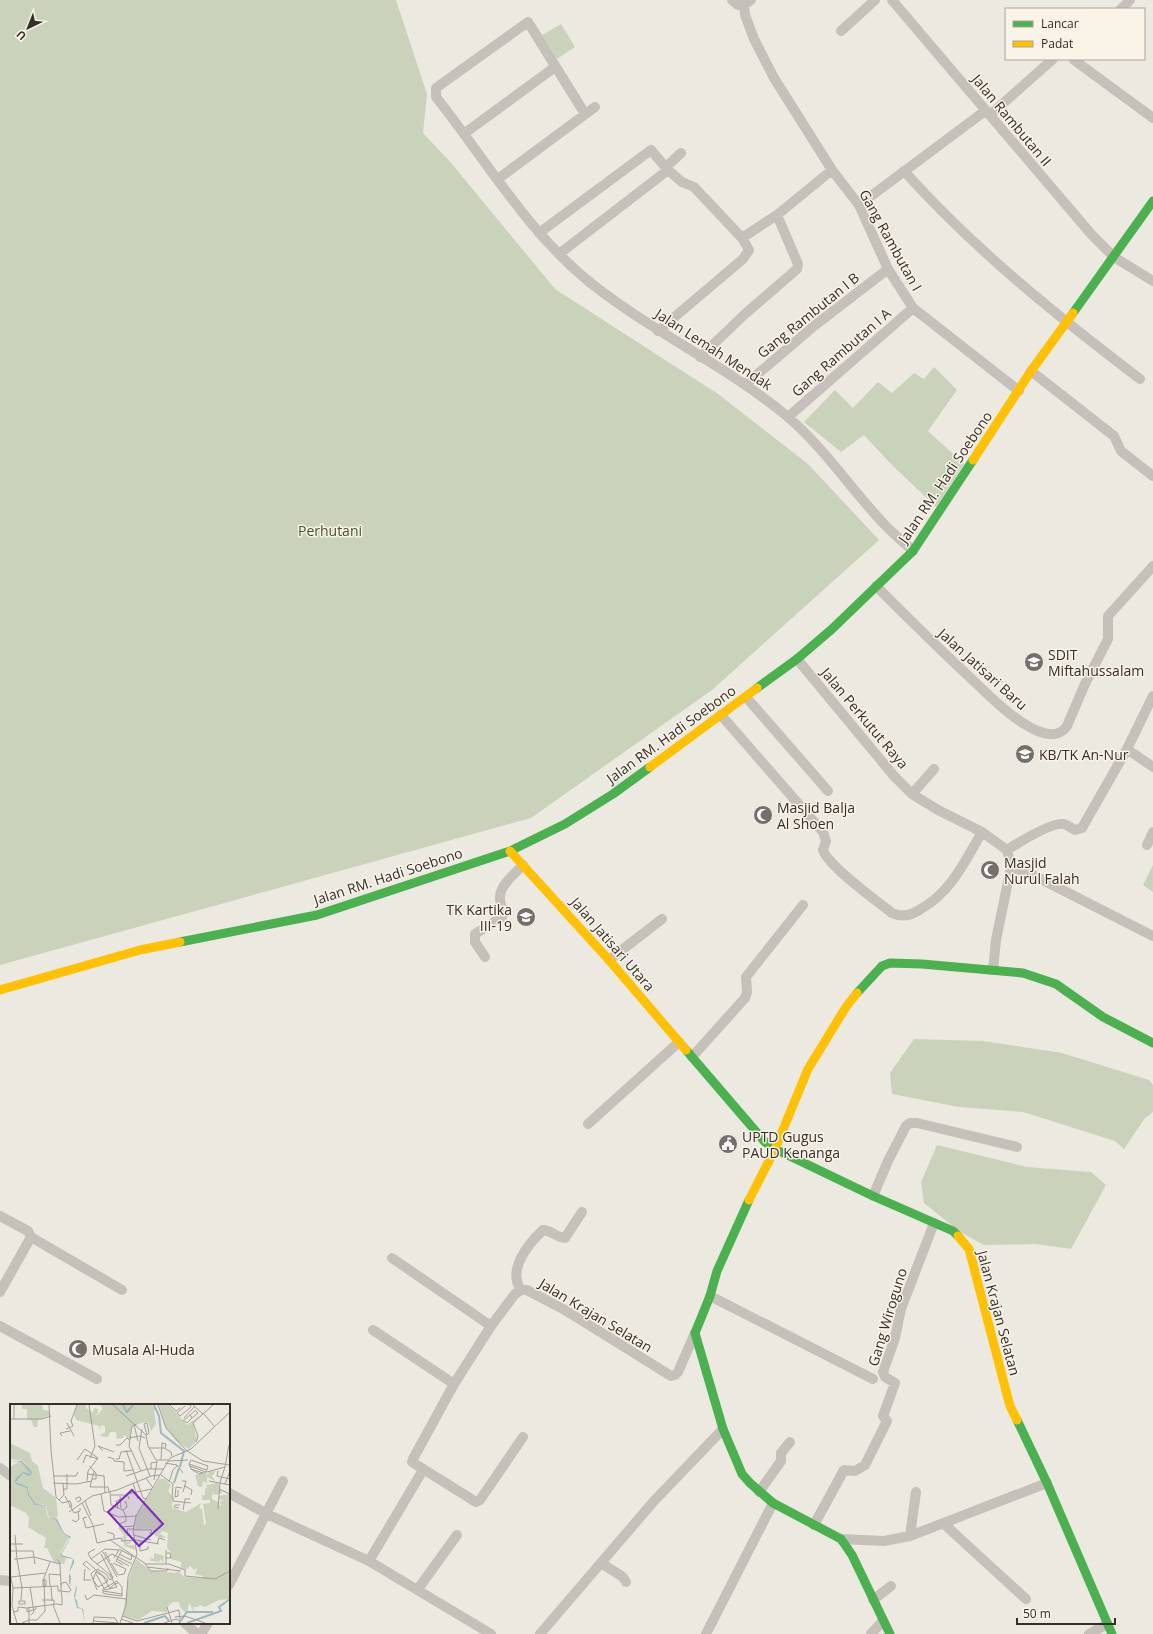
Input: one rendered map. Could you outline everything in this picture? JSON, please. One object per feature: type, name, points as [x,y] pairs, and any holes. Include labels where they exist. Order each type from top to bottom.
[{"type":"street","points":[[732,0],[738,5],[748,3]]},
{"type":"street","points":[[841,31],[875,0]]},
{"type":"street","name":"Jalan Rambutan II","points":[[892,0],[1050,187],[1114,257]]},
{"type":"street","points":[[1122,8],[1130,0]]},
{"type":"street","name":"Gang Rambutan I","points":[[748,3],[745,15],[754,39],[774,78],[832,170],[859,206],[888,269],[913,308],[1019,391]]},
{"type":"street","name":"Jalan Lemah Mendak","points":[[555,67],[528,22],[436,88],[436,97],[465,133],[539,232],[559,254],[592,283],[658,331],[746,384],[788,418],[817,444],[884,524],[913,551]]},
{"type":"street","points":[[859,206],[904,171],[988,113],[1052,60]]},
{"type":"street","points":[[1075,60],[1153,118]]},
{"type":"street","points":[[465,133],[555,67],[585,114]]},
{"type":"street","points":[[498,179],[595,107]]},
{"type":"street","points":[[539,232],[651,150],[682,182],[694,187],[742,238],[749,250],[747,255],[658,331]]},
{"type":"street","points":[[559,254],[667,168],[681,153]]},
{"type":"street","points":[[742,238],[777,215],[832,170]]},
{"type":"street","points":[[904,171],[947,217],[1065,322],[1140,379]]},
{"type":"street","name":"Jalan RM. Hadi Soebono","points":[[0,990],[140,950],[317,915],[510,851],[565,824],[613,794],[797,659],[832,629],[913,551],[1031,371],[1153,201]]},
{"type":"street","points":[[700,356],[745,314],[797,269],[798,264],[777,215]]},
{"type":"street","points":[[1114,257],[1153,281]]},
{"type":"street","name":"Gang Rambutan I B","points":[[746,384],[814,326],[888,269]]},
{"type":"street","name":"Gang Rambutan I A","points":[[788,418],[913,308]]},
{"type":"street","points":[[1031,371],[1114,436],[1121,451],[1153,476]]},
{"type":"street","name":"Jalan Jatisari Baru","points":[[876,586],[994,700],[1019,721],[1036,731],[1057,734],[1063,731],[1067,726],[1085,684],[1108,639],[1108,616],[1153,566]]},
{"type":"street","name":"Jalan Perkutut Raya","points":[[797,659],[894,776],[912,794],[938,810],[982,832],[1007,850]]},
{"type":"street","points":[[746,696],[828,791]]},
{"type":"street","points":[[993,970],[996,940],[1012,868],[1007,850],[1026,837],[1058,825],[1066,824],[1075,830],[1082,828],[1127,749],[1153,696]]},
{"type":"street","points":[[721,714],[823,832],[826,841],[823,850],[827,857],[845,875],[892,913],[898,916],[911,914],[932,903],[944,894],[956,879],[982,832]]},
{"type":"street","points":[[1127,749],[1153,767]]},
{"type":"street","points":[[912,794],[934,769]]},
{"type":"street","points":[[1147,845],[1153,832]]},
{"type":"street","name":"Jalan Jatisari Utara","points":[[510,851],[609,960],[751,1127],[765,1142],[775,1149]]},
{"type":"street","points":[[485,957],[475,942],[476,934],[502,917],[504,913],[500,899],[501,892],[504,885],[523,865]]},
{"type":"street","points":[[1012,868],[1031,874],[1153,936]]},
{"type":"street","points":[[692,1057],[745,998],[747,992],[746,977],[803,905]]},
{"type":"street","points":[[609,960],[662,919]]},
{"type":"street","points":[[775,1149],[808,1069],[836,1022],[860,990],[882,966],[890,963],[1023,973],[1045,979],[1056,984],[1103,1017],[1153,1043]]},
{"type":"street","points":[[588,1124],[679,1042]]},
{"type":"street","points":[[873,1196],[888,1161],[906,1126],[910,1123],[917,1123],[1017,1147]]},
{"type":"street","name":"Jalan Krajan Selatan","points":[[523,1437],[480,1500],[472,1501],[414,1464],[412,1459],[454,1384],[491,1326],[515,1294],[521,1290],[527,1290],[565,1310],[671,1376],[676,1376],[710,1296],[717,1271],[736,1226],[775,1149],[873,1196],[953,1231],[962,1239],[968,1249],[1010,1406],[1047,1483],[1112,1634]]},
{"type":"street","points":[[521,1290],[517,1284],[517,1269],[520,1261],[532,1242],[543,1230],[548,1230],[562,1238],[565,1238],[582,1212]]},
{"type":"street","points":[[0,1216],[28,1232],[31,1237],[122,1290]]},
{"type":"street","name":"Gang Wiroguno","points":[[814,1525],[844,1470],[854,1471],[865,1465],[887,1421],[883,1417],[895,1383],[885,1377],[883,1372],[895,1338],[900,1309],[934,1223]]},
{"type":"street","points":[[0,1292],[31,1237]]},
{"type":"street","points":[[392,1258],[491,1326]]},
{"type":"street","points":[[710,1296],[873,1379]]},
{"type":"street","points":[[0,1326],[97,1379]]},
{"type":"street","points":[[373,1330],[454,1384]]},
{"type":"street","points":[[695,1333],[723,1429],[742,1474],[759,1492],[773,1503],[841,1539],[884,1541],[910,1536],[1047,1483]]},
{"type":"street","points":[[554,1634],[542,1631],[654,1501],[723,1429]]},
{"type":"street","points":[[759,1492],[781,1461],[781,1453],[790,1442]]},
{"type":"street","points":[[0,1468],[10,1475]]},
{"type":"street","points":[[369,1561],[423,1470]]},
{"type":"street","points":[[230,1583],[283,1481]]},
{"type":"street","points":[[910,1536],[916,1492]]},
{"type":"street","points":[[230,1494],[267,1514],[369,1561],[491,1634]]},
{"type":"street","points":[[706,1634],[773,1503]]},
{"type":"street","points":[[943,1523],[1026,1599]]},
{"type":"street","points":[[418,1589],[457,1535]]},
{"type":"street","points":[[841,1539],[852,1555],[890,1634]]},
{"type":"street","points":[[601,1563],[623,1577],[626,1582]]},
{"type":"street","points":[[0,1580],[10,1581]]},
{"type":"street","points":[[873,1600],[891,1586]]},
{"type":"street","points":[[871,1634],[883,1621]]},
{"type":"street","points":[[186,1624],[197,1634]]},
{"type":"street","points":[[201,1634],[207,1624]]},
{"type":"street","points":[[1089,1634],[1107,1624]]},
{"type":"green space","name":"Perhutani","points":[[0,0],[396,0],[427,94],[423,133],[452,164],[555,289],[718,394],[808,464],[879,540],[712,690],[531,818],[0,965]]},
{"type":"green space","points":[[561,24],[575,47],[557,59],[542,35]]},
{"type":"green space","points":[[934,367],[957,390],[928,431],[964,464],[936,507],[890,463],[864,435],[841,452],[804,422],[835,390],[853,408],[878,382],[892,393],[914,373],[924,379]]},
{"type":"green space","points":[[1153,865],[1153,892],[1143,885]]},
{"type":"green space","points":[[914,1039],[983,1041],[1062,1053],[1149,1080],[1153,1085],[1153,1112],[1145,1118],[1124,1149],[1115,1141],[1023,1112],[959,1107],[892,1094],[890,1073]]},
{"type":"green space","points":[[937,1145],[1027,1167],[1091,1172],[1106,1185],[1071,1249],[1036,1244],[984,1245],[960,1232],[924,1203],[921,1182]]},
{"type":"traffic: fast","points":[[1073,313],[1153,201]]},
{"type":"traffic: fast","points":[[757,688],[797,659],[832,629],[913,551],[973,460]]},
{"type":"traffic: fast","points":[[180,942],[317,915],[510,851],[565,824],[613,794],[650,767]]},
{"type":"traffic: fast","points":[[857,993],[882,966],[890,963],[922,964],[1023,973],[1056,984],[1103,1017],[1153,1043]]},
{"type":"traffic: fast","points":[[686,1050],[765,1142],[775,1149],[873,1196],[953,1231],[958,1236]]},
{"type":"traffic: fast","points":[[749,1200],[717,1271],[710,1296],[695,1333],[723,1429],[742,1474],[750,1483],[773,1503],[841,1539],[852,1555],[890,1634]]},
{"type":"traffic: fast","points":[[1017,1420],[1047,1483],[1112,1634]]},
{"type":"traffic: slow","points":[[973,460],[1031,371],[1073,313]]},
{"type":"traffic: slow","points":[[650,767],[757,688]]},
{"type":"traffic: slow","points":[[510,851],[609,960],[686,1050]]},
{"type":"traffic: slow","points":[[0,990],[140,950],[180,942]]},
{"type":"traffic: slow","points":[[749,1200],[775,1149],[808,1069],[846,1007],[857,993]]},
{"type":"traffic: slow","points":[[958,1236],[969,1249],[1010,1406],[1017,1420]]},
{"type":"place","name":"SDIT Miftahussalam","points":[[1034,662]]},
{"type":"place","name":"KB/TK An-Nur","points":[[1025,754]]},
{"type":"place","name":"Masjid Balja Al Shoen","points":[[763,815]]},
{"type":"place","name":"Masjid Nurul Falah","points":[[990,870]]},
{"type":"place","name":"TK Kartika III-19","points":[[526,917]]},
{"type":"place","name":"UPTD Gugus PAUD Kenanga","points":[[728,1144]]},
{"type":"place","name":"Musala Al-Huda","points":[[78,1349]]}]
